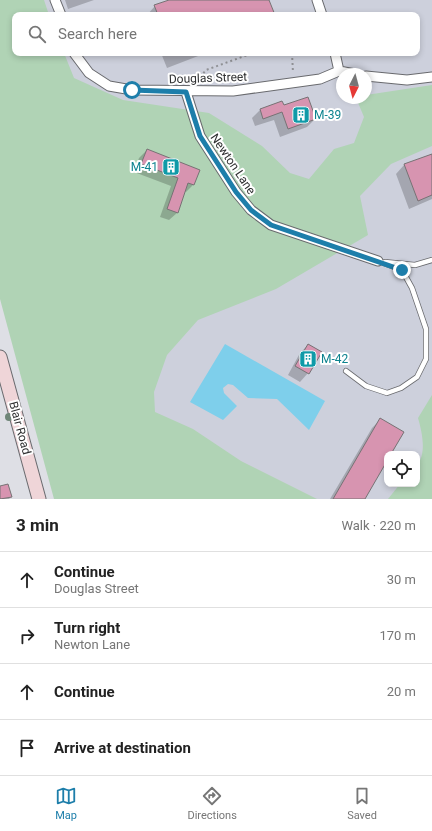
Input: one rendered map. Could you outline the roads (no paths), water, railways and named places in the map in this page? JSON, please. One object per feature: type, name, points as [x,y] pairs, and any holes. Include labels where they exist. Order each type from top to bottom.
[{"type":"street","points":[[55,0],[60,12]]},
{"type":"street","points":[[317,0],[321,12]]},
{"type":"street","name":"Douglas Street","points":[[76,56],[89,73],[109,86],[132,90],[186,92],[233,91],[320,79],[336,72]]},
{"type":"street","points":[[336,56],[338,68]]},
{"type":"street","points":[[372,77],[407,80],[432,77]]},
{"type":"street","name":"Newton Lane","points":[[186,92],[200,136],[236,192],[251,210],[271,225],[378,261]]},
{"type":"street","name":"Blair Road","points":[[0,357],[39,499]]},
{"type":"lane","points":[[378,261],[415,265],[432,260]]},
{"type":"lane","points":[[346,371],[366,386],[387,393],[401,388],[418,377],[426,359],[426,329],[412,288],[402,270],[378,261]]},
{"type":"water","points":[[225,344],[325,401],[309,430],[277,399],[248,398],[233,385],[228,384],[223,388],[224,393],[237,406],[223,420],[190,402]]},
{"type":"place","name":"M-39","points":[[301,115]]},
{"type":"place","name":"M-41","points":[[171,167]]},
{"type":"place","name":"M-42","points":[[308,359]]}]
